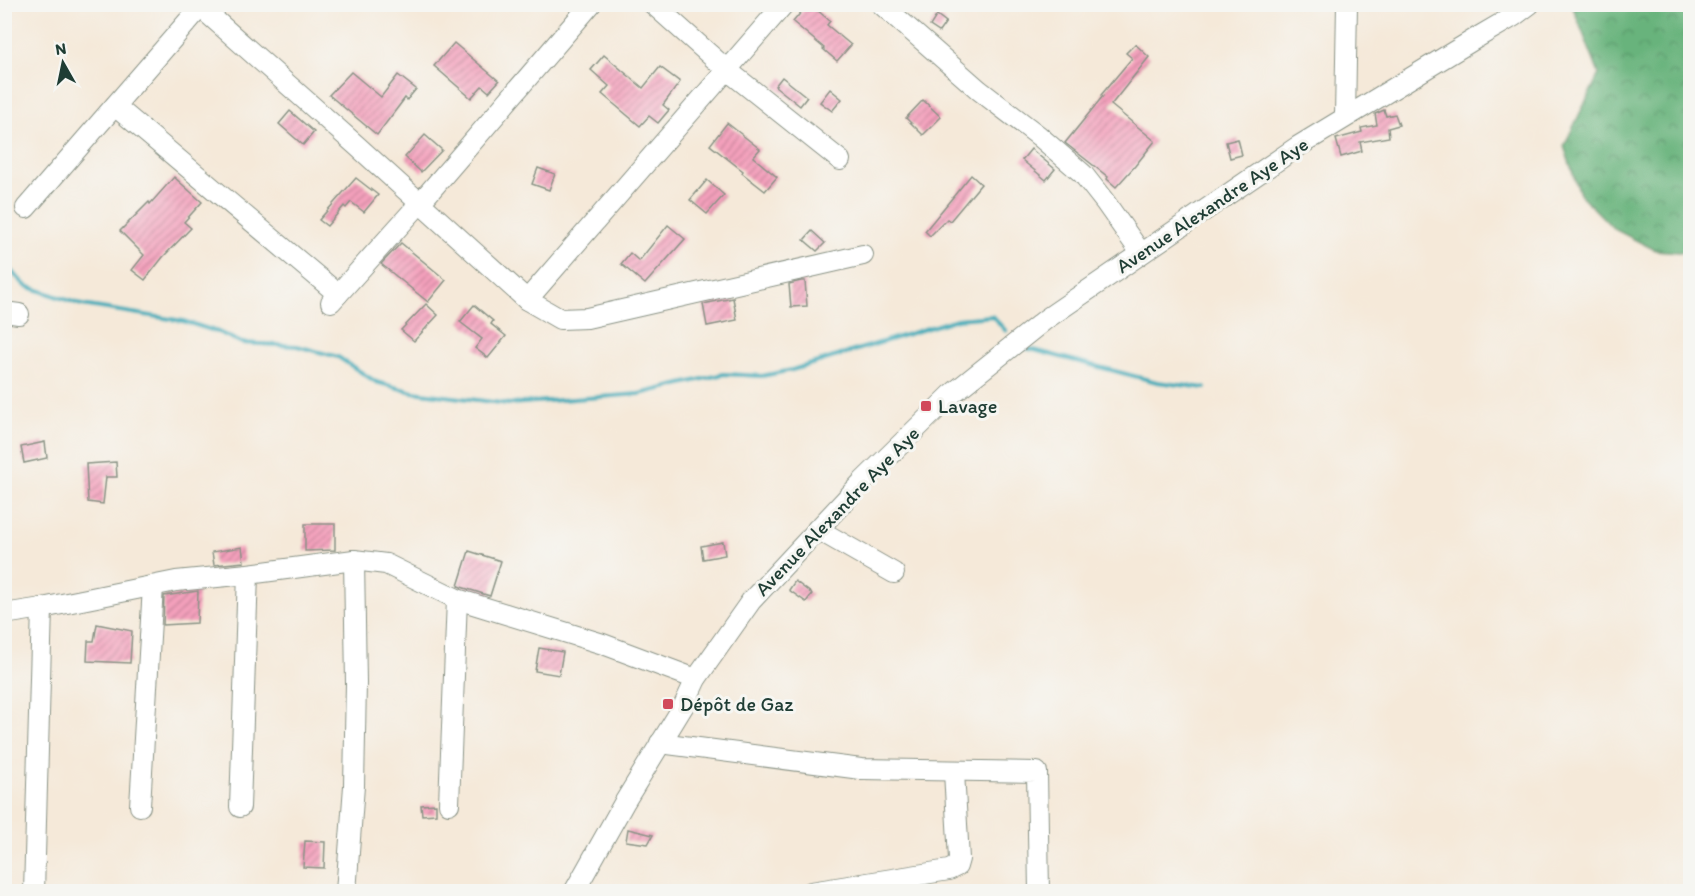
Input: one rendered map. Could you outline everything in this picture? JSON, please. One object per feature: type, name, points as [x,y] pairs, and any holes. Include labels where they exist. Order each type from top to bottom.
[{"type":"street","points":[[115,106],[334,298],[420,203],[591,4]]},
{"type":"street","points":[[653,4],[727,70],[840,160]]},
{"type":"street","points":[[527,300],[784,4]]},
{"type":"street","points":[[881,4],[980,90],[1083,174],[1141,253]]},
{"type":"street","points":[[1345,117],[1347,4]]},
{"type":"street","name":"Avenue Alexandre Aye Aye","points":[[574,891],[624,802],[684,705],[696,679],[751,601],[870,473],[952,394],[1023,335],[1297,147],[1514,16],[1530,4]]},
{"type":"street","points":[[26,207],[200,6],[527,300],[560,319],[587,318],[863,255]]},
{"type":"street","points":[[817,529],[894,573]]},
{"type":"street","points":[[4,614],[177,581],[354,560],[386,564],[457,598],[603,644],[696,679]]},
{"type":"street","points":[[346,891],[354,786],[356,683],[354,560]]},
{"type":"street","points":[[240,807],[248,574]]},
{"type":"street","points":[[140,806],[153,586]]},
{"type":"street","points":[[448,804],[457,598]]},
{"type":"street","points":[[34,891],[42,608]]},
{"type":"street","points":[[660,743],[861,769],[1036,772],[1039,891]]},
{"type":"street","points":[[811,891],[949,870],[957,866],[959,859],[954,772]]},
{"type":"green space","points":[[1572,5],[1690,5],[1690,253],[1655,250],[1614,229],[1580,194],[1564,146],[1599,74]]},
{"type":"building","points":[[808,4],[830,21],[827,25],[851,45],[837,61],[793,22]]},
{"type":"building","points":[[937,15],[946,22],[939,32],[930,26]]},
{"type":"building","points":[[454,43],[499,81],[489,92],[482,86],[471,98],[434,66]]},
{"type":"building","points":[[1135,44],[1149,57],[1111,105],[1155,141],[1116,187],[1107,179],[1108,177],[1065,143],[1132,58],[1126,53]]},
{"type":"building","points":[[604,55],[643,88],[660,67],[680,82],[663,105],[669,110],[658,123],[649,116],[640,126],[602,94],[609,86],[591,70]]},
{"type":"building","points":[[351,72],[381,97],[398,75],[416,89],[407,100],[405,98],[377,135],[329,95]]},
{"type":"building","points":[[782,77],[807,97],[800,106],[775,86]]},
{"type":"building","points":[[830,89],[842,99],[832,111],[820,102]]},
{"type":"building","points":[[923,100],[941,117],[923,135],[906,118]]},
{"type":"building","points":[[1384,110],[1386,116],[1395,114],[1399,125],[1388,128],[1389,137],[1360,142],[1362,151],[1341,157],[1336,139],[1362,132],[1361,128],[1377,125],[1375,114]]},
{"type":"building","points":[[290,111],[314,132],[303,145],[279,124]]},
{"type":"building","points":[[727,123],[760,149],[753,157],[777,177],[765,191],[710,145]]},
{"type":"building","points":[[425,135],[442,150],[421,172],[405,157]]},
{"type":"building","points":[[1238,139],[1242,155],[1230,158],[1226,142]]},
{"type":"building","points":[[1031,149],[1055,169],[1046,180],[1022,160]]},
{"type":"building","points":[[538,168],[555,174],[549,190],[532,184]]},
{"type":"building","points":[[971,175],[981,184],[950,221],[947,219],[930,236],[925,231]]},
{"type":"building","points":[[174,177],[202,202],[184,222],[191,228],[145,280],[132,270],[144,255],[120,231],[149,202],[150,204]]},
{"type":"building","points":[[356,178],[378,195],[364,212],[351,202],[346,208],[344,206],[327,226],[319,220]]},
{"type":"building","points":[[707,180],[724,195],[707,214],[690,200]]},
{"type":"building","points":[[668,225],[685,239],[645,284],[621,264],[630,253],[639,261]]},
{"type":"building","points":[[812,231],[825,243],[817,251],[804,240]]},
{"type":"building","points":[[401,243],[446,280],[428,302],[381,264]]},
{"type":"building","points":[[805,281],[807,306],[791,307],[789,284]]},
{"type":"building","points":[[733,298],[737,320],[707,326],[703,304]]},
{"type":"building","points":[[426,304],[438,315],[414,341],[401,330]]},
{"type":"building","points":[[474,305],[493,321],[491,324],[506,336],[488,358],[475,348],[482,339],[460,322]]},
{"type":"building","points":[[45,442],[47,458],[24,463],[21,447]]},
{"type":"building","points":[[116,462],[117,477],[106,477],[103,504],[88,502],[86,464]]},
{"type":"building","points":[[305,524],[335,524],[335,550],[305,551]]},
{"type":"building","points":[[723,542],[725,555],[703,559],[701,546]]},
{"type":"building","points":[[242,547],[244,562],[214,565],[212,552]]},
{"type":"building","points":[[469,551],[501,561],[490,596],[458,586]]},
{"type":"building","points":[[795,581],[812,594],[806,602],[789,590]]},
{"type":"building","points":[[198,591],[197,623],[163,625],[164,596]]},
{"type":"building","points":[[97,624],[132,631],[130,663],[87,661],[88,641],[94,641]]},
{"type":"building","points":[[539,648],[563,652],[559,675],[535,671]]},
{"type":"building","points":[[436,804],[436,814],[422,815],[421,805]]},
{"type":"building","points":[[628,829],[653,835],[648,844],[626,841]]},
{"type":"building","points":[[305,841],[325,842],[324,868],[303,867]]},
{"type":"waterway","points":[[4,224],[7,240],[7,267],[26,286],[82,305],[183,321],[218,332],[242,343],[297,346],[338,357],[376,382],[413,392],[509,404],[639,394],[724,374],[762,376],[792,370],[957,319],[992,316],[1006,331]]},
{"type":"waterway","points":[[1022,347],[1157,382],[1205,388]]},
{"type":"place","name":"Lavage","points":[[926,406]]},
{"type":"place","name":"Dépôt de Gaz","points":[[668,704]]}]
